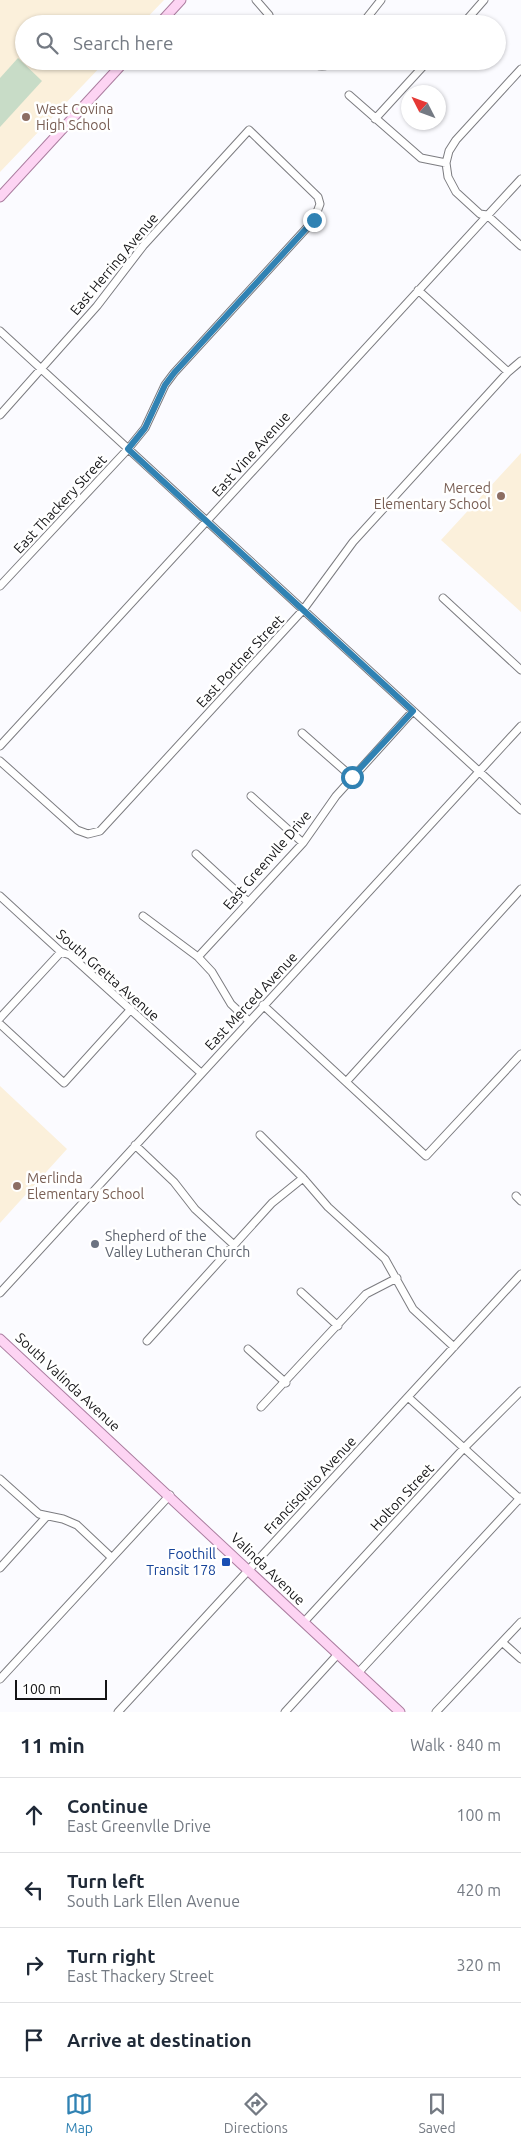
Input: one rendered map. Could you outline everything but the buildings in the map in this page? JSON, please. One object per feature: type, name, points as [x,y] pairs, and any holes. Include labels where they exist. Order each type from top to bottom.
[{"type":"main road","points":[[167,15],[181,0]]},
{"type":"main road","points":[[0,197],[117,70]]},
{"type":"main road","name":"South Valinda Avenue","points":[[0,1339],[116,1446]]},
{"type":"main road","name":"Valinda Avenue","points":[[116,1446],[400,1712]]},
{"type":"street","points":[[256,0],[268,15]]},
{"type":"street","points":[[369,15],[381,0]]},
{"type":"street","points":[[470,15],[484,0]]},
{"type":"street","points":[[521,69],[456,140],[449,150],[446,163],[448,177],[456,192],[480,214],[488,215],[521,246]]},
{"type":"street","points":[[375,118],[420,70]]},
{"type":"street","points":[[350,95],[421,158],[446,163]]},
{"type":"street","name":"East Herring Avenue","points":[[0,415],[97,306],[143,246],[249,130],[313,190],[320,204]]},
{"type":"street","name":"East Vine Avenue","points":[[0,746],[521,179]]},
{"type":"street","name":"East Thackery Street","points":[[0,586],[128,449],[145,428],[165,385],[174,373],[314,220],[320,204]]},
{"type":"street","points":[[418,290],[508,372]]},
{"type":"street","points":[[0,331],[521,810]]},
{"type":"street","name":"East Portner Street","points":[[0,761],[77,830],[88,834],[100,831],[303,610],[353,542],[508,372],[521,361]]},
{"type":"street","points":[[443,598],[521,670]]},
{"type":"street","name":"East Greenvlle Drive","points":[[198,957],[247,901],[303,842],[352,777],[413,711]]},
{"type":"street","name":"East Merced Avenue","points":[[0,1293],[521,726]]},
{"type":"street","points":[[302,733],[352,777]]},
{"type":"street","points":[[251,796],[303,842]]},
{"type":"street","points":[[196,854],[247,901]]},
{"type":"street","points":[[346,1082],[521,889]]},
{"type":"street","name":"South Gretta Avenue","points":[[0,896],[61,952],[70,955],[201,1073]]},
{"type":"street","points":[[143,916],[198,957],[212,972],[231,1004],[249,1021]]},
{"type":"street","points":[[0,1018],[61,952]]},
{"type":"street","points":[[264,1005],[426,1156],[521,1054]]},
{"type":"street","points":[[0,1024],[64,1083],[131,1010]]},
{"type":"street","points":[[260,1135],[303,1178],[328,1207],[385,1259],[413,1309],[454,1347]]},
{"type":"street","points":[[135,1145],[174,1182],[195,1209],[234,1245]]},
{"type":"street","points":[[147,1341],[272,1203],[303,1178]]},
{"type":"street","name":"Francisquito Avenue","points":[[118,1712],[521,1274]]},
{"type":"street","points":[[262,1407],[366,1294],[397,1278]]},
{"type":"street","points":[[301,1292],[338,1326]]},
{"type":"street","points":[[248,1349],[286,1383]]},
{"type":"street","name":"Holton Street","points":[[304,1622],[464,1448],[521,1391]]},
{"type":"street","points":[[358,1673],[521,1499],[408,1398]]},
{"type":"street","points":[[0,1479],[39,1514],[63,1519],[77,1525],[111,1557]]},
{"type":"street","points":[[0,1680],[170,1495]]},
{"type":"street","points":[[0,1568],[47,1516]]},
{"type":"street","points":[[436,1712],[521,1622]]},
{"type":"street","points":[[502,1642],[521,1659]]},
{"type":"street","points":[[285,1712],[338,1654]]},
{"type":"shaded area","name":"West Covina High School","points":[[0,0],[164,0],[150,15],[15,15],[15,70],[97,70],[0,172]]},
{"type":"shaded area","name":"Merced Elementary School","points":[[521,453],[521,612],[441,540]]},
{"type":"shaded area","name":"Merlinda Elementary School","points":[[0,1086],[67,1149],[0,1223]]},
{"type":"green space","points":[[15,61],[15,70],[31,70],[42,81],[0,127],[0,78]]},
{"type":"place","name":"West Covina High School","points":[[26,117]]},
{"type":"place","name":"Merced Elementary School","points":[[501,496]]},
{"type":"place","name":"Merlinda Elementary School","points":[[17,1186]]},
{"type":"place","name":"Shepherd of the Valley Lutheran Church","points":[[95,1244]]},
{"type":"place","name":"Foothill Transit 178","points":[[226,1562]]},
{"type":"route","points":[[314,220],[174,373],[165,385],[145,428],[128,449],[413,711],[352,777]]}]
